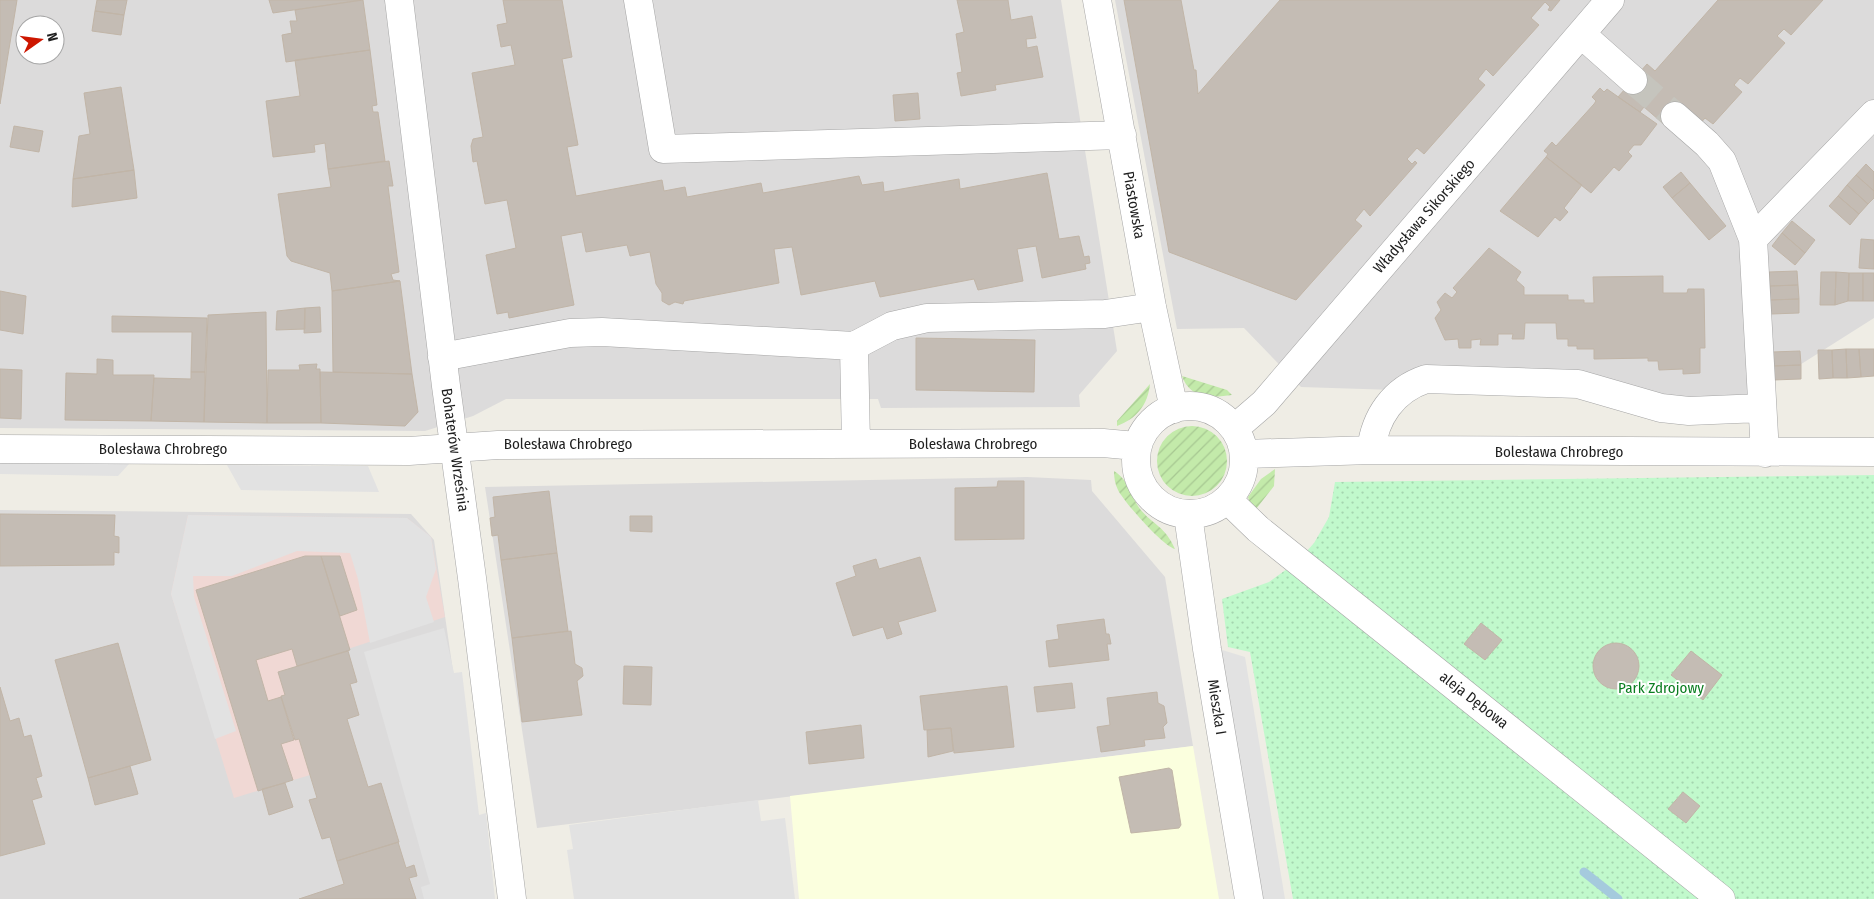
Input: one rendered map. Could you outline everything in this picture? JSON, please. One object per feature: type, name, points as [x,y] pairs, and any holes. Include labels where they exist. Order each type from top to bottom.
[{"type":"street","name":"Bohaterów Września","points":[[399,0],[442,357],[512,899]]},
{"type":"street","points":[[638,0],[663,149],[1122,135]]},
{"type":"street","name":"Piastowska","points":[[1097,0],[1152,307],[1174,409]]},
{"type":"street","name":"Władysława Sikorskiego","points":[[1235,428],[1264,403],[1610,0]]},
{"type":"street","points":[[1581,34],[1633,80]]},
{"type":"street","points":[[1754,239],[1874,114]]},
{"type":"street","points":[[1675,116],[1707,144],[1722,161],[1754,239],[1761,408],[1765,453]]},
{"type":"street","points":[[442,357],[578,333],[854,346],[892,326],[927,318],[1104,314],[1152,307]]},
{"type":"street","points":[[854,346],[856,444]]},
{"type":"street","points":[[1371,450],[1374,429],[1391,402],[1411,384],[1426,379],[1578,384],[1661,408],[1689,412],[1761,408]]},
{"type":"street","points":[[1181,406],[1200,406],[1216,411],[1235,428],[1241,439],[1244,454],[1242,474],[1237,489],[1228,500],[1212,510],[1188,515],[1160,506],[1143,488],[1136,470],[1136,446],[1149,424],[1163,412],[1181,406]]},
{"type":"street","name":"Bolesława Chrobrego","points":[[0,449],[408,451],[454,447],[580,444],[1104,443],[1136,446]]},
{"type":"street","name":"Bolesława Chrobrego","points":[[1244,454],[1371,450],[1874,452]]},
{"type":"street","name":"aleja Dębowa","points":[[1228,500],[1258,529],[1721,899]]},
{"type":"street","name":"Mieszka I","points":[[1188,515],[1249,899]]},
{"type":"shaded area","points":[[0,0],[1061,0],[1117,351],[1079,395],[1080,407],[881,408],[878,399],[506,399],[473,416],[425,431],[0,428]]},
{"type":"shaded area","points":[[1115,0],[1874,0],[1874,318],[1743,401],[1301,387],[1244,328],[1177,329]]},
{"type":"shaded area","points":[[0,463],[129,464],[118,476],[0,474]]},
{"type":"shaded area","points":[[227,465],[368,466],[379,492],[241,490]]},
{"type":"shaded area","points":[[1027,477],[1091,480],[1092,491],[1165,577],[1193,746],[537,828],[485,487]]},
{"type":"shaded area","points":[[0,510],[411,514],[434,540],[486,899],[0,899]]},
{"type":"shaded area","points":[[188,515],[407,518],[431,537],[445,617],[278,672],[285,695],[281,696],[294,739],[299,739],[310,775],[234,798],[171,594]]},
{"type":"shaded area","points":[[188,515],[407,518],[431,537],[436,569],[426,597],[434,622],[370,643],[358,579],[350,553],[297,551],[232,576],[193,576],[194,597],[236,731],[215,739],[171,594]]},
{"type":"shaded area","points":[[444,628],[454,673],[462,672],[479,815],[486,813],[495,899],[424,899],[421,887],[430,884],[364,652]]},
{"type":"shaded area","points":[[1219,649],[1245,657],[1285,899],[1262,899]]},
{"type":"shaded area","points":[[1193,746],[1219,899],[799,899],[790,796]]},
{"type":"shaded area","points":[[758,800],[761,821],[785,818],[795,899],[574,899],[567,850],[573,849],[569,825]]},
{"type":"green space","points":[[1182,376],[1227,390],[1232,395],[1217,397],[1196,393],[1190,389]]},
{"type":"green space","points":[[1150,384],[1144,405],[1130,419],[1117,426],[1117,421]]},
{"type":"green space","points":[[1199,426],[1212,432],[1221,441],[1225,447],[1227,461],[1225,475],[1217,486],[1206,494],[1185,496],[1178,494],[1167,486],[1159,475],[1157,454],[1159,447],[1167,436],[1178,428]]},
{"type":"green space","points":[[1275,469],[1274,486],[1253,513],[1248,497],[1261,479]]},
{"type":"green space","points":[[1114,471],[1126,483],[1140,509],[1163,530],[1175,549],[1153,532],[1128,504],[1117,488]]},
{"type":"green space","name":"Park Zdrojowy","points":[[1874,475],[1874,899],[1293,899],[1250,652],[1228,647],[1222,599],[1269,582],[1298,561],[1314,543],[1329,517],[1335,482]]},
{"type":"building","points":[[0,0],[17,0],[0,104]]},
{"type":"building","points":[[97,0],[127,0],[124,15],[95,11]]},
{"type":"building","points":[[269,0],[361,0],[273,13]]},
{"type":"building","points":[[363,0],[370,50],[286,62],[282,35],[292,33],[290,21],[297,21],[295,10]]},
{"type":"building","points":[[503,0],[562,0],[572,57],[562,59],[578,145],[567,147],[576,196],[662,180],[664,191],[685,187],[687,197],[761,183],[763,193],[859,176],[862,185],[883,182],[884,192],[959,179],[960,189],[1047,173],[1059,239],[1079,236],[1084,257],[1089,256],[1090,263],[1085,264],[1086,269],[1042,278],[1036,246],[1017,249],[1023,281],[978,290],[974,279],[880,297],[875,281],[801,295],[792,247],[774,249],[779,283],[684,301],[683,304],[675,302],[669,305],[662,301],[662,293],[656,284],[650,252],[630,256],[627,245],[586,252],[582,232],[561,236],[574,305],[509,318],[508,312],[497,314],[486,255],[516,248],[507,200],[485,204],[477,161],[473,162],[471,146],[473,139],[483,137],[472,73],[515,65],[511,45],[501,47],[497,25],[507,23]]},
{"type":"building","points":[[957,0],[1008,0],[1011,20],[1032,16],[1036,38],[1026,39],[1027,48],[1037,46],[1043,77],[995,85],[996,90],[961,96],[957,73],[962,72],[956,34],[964,32]]},
{"type":"building","points":[[1124,0],[1181,0],[1194,70],[1196,70],[1198,94],[1280,0],[1560,0],[1551,11],[1548,10],[1550,7],[1545,2],[1531,18],[1539,25],[1493,76],[1486,69],[1478,79],[1485,85],[1424,154],[1417,148],[1407,159],[1412,164],[1415,161],[1417,163],[1370,216],[1364,209],[1355,220],[1362,226],[1296,300],[1169,252]]},
{"type":"building","points":[[1718,0],[1823,0],[1791,35],[1784,29],[1777,36],[1785,43],[1748,84],[1740,78],[1734,85],[1742,92],[1713,124],[1705,118],[1698,126],[1666,126],[1644,107],[1640,112],[1618,97],[1647,64],[1655,71]]},
{"type":"building","points":[[95,11],[124,15],[121,35],[92,31]]},
{"type":"building","points":[[370,50],[377,105],[372,106],[373,112],[378,112],[385,161],[328,169],[325,143],[314,145],[315,152],[273,157],[266,101],[300,96],[295,60]]},
{"type":"building","points":[[121,87],[134,170],[73,179],[79,136],[90,134],[84,93]]},
{"type":"building","points":[[1600,88],[1604,92],[1607,89],[1657,124],[1641,145],[1634,145],[1628,152],[1632,156],[1619,171],[1614,167],[1591,193],[1546,157],[1548,154],[1544,151],[1552,142],[1556,146],[1594,104],[1596,101],[1592,97]]},
{"type":"building","points":[[918,93],[920,119],[895,121],[893,95]]},
{"type":"building","points":[[14,126],[43,131],[39,152],[10,147]]},
{"type":"building","points":[[1546,157],[1582,185],[1564,208],[1568,212],[1560,221],[1555,217],[1538,237],[1500,211]]},
{"type":"building","points":[[389,161],[393,186],[388,186],[399,272],[391,274],[393,280],[400,281],[332,291],[330,273],[291,261],[287,256],[278,194],[331,187],[328,169]]},
{"type":"building","points":[[1866,164],[1874,172],[1874,191],[1856,175]]},
{"type":"building","points":[[134,170],[137,198],[72,207],[73,179]]},
{"type":"building","points":[[1681,172],[1690,183],[1672,198],[1663,187]]},
{"type":"building","points":[[1856,175],[1874,191],[1874,198],[1868,204],[1847,185]]},
{"type":"building","points":[[1690,183],[1726,226],[1709,240],[1672,198]]},
{"type":"building","points":[[1847,185],[1868,204],[1859,214],[1838,196]]},
{"type":"building","points":[[1838,196],[1859,214],[1850,225],[1829,206]]},
{"type":"building","points":[[1792,221],[1815,240],[1805,253],[1782,233]]},
{"type":"building","points":[[1782,233],[1805,253],[1795,265],[1772,246]]},
{"type":"building","points":[[1861,239],[1874,240],[1874,269],[1859,268]]},
{"type":"building","points":[[1489,248],[1521,272],[1516,280],[1524,287],[1524,295],[1568,295],[1568,300],[1584,300],[1584,303],[1594,303],[1593,277],[1663,276],[1663,293],[1687,293],[1688,289],[1704,289],[1705,348],[1700,348],[1700,373],[1683,374],[1683,369],[1659,370],[1658,361],[1648,361],[1648,358],[1594,359],[1594,349],[1577,349],[1577,346],[1568,346],[1568,339],[1557,339],[1556,323],[1525,323],[1524,339],[1512,339],[1513,334],[1498,334],[1498,345],[1480,345],[1481,339],[1471,340],[1471,348],[1459,348],[1458,339],[1445,340],[1435,318],[1441,310],[1437,302],[1445,293],[1452,298],[1457,292],[1453,288]]},
{"type":"building","points":[[1797,271],[1798,285],[1770,286],[1769,272]]},
{"type":"building","points":[[1821,272],[1836,272],[1835,305],[1820,305]]},
{"type":"building","points":[[1836,272],[1849,273],[1848,301],[1835,305]]},
{"type":"building","points":[[1849,273],[1863,273],[1863,301],[1848,301]]},
{"type":"building","points":[[1863,273],[1874,273],[1874,301],[1863,301]]},
{"type":"building","points":[[400,281],[412,374],[333,372],[332,291]]},
{"type":"building","points":[[1798,285],[1799,299],[1770,300],[1770,286]]},
{"type":"building","points":[[0,291],[26,296],[23,334],[0,330]]},
{"type":"building","points":[[1799,299],[1799,313],[1771,314],[1770,300]]},
{"type":"building","points":[[320,307],[321,332],[304,333],[305,308]]},
{"type":"building","points":[[305,308],[305,329],[276,330],[277,311]]},
{"type":"building","points":[[266,312],[267,423],[204,422],[208,315]]},
{"type":"building","points":[[112,316],[207,318],[205,372],[191,372],[192,332],[112,332]]},
{"type":"building","points":[[916,338],[1035,340],[1034,392],[916,390]]},
{"type":"building","points":[[1846,349],[1859,349],[1861,377],[1847,378]]},
{"type":"building","points":[[1846,349],[1847,378],[1833,378],[1832,350]]},
{"type":"building","points":[[1859,349],[1874,349],[1874,376],[1861,377]]},
{"type":"building","points":[[1818,350],[1832,350],[1833,378],[1819,379]]},
{"type":"building","points":[[1800,351],[1801,365],[1773,366],[1772,352]]},
{"type":"building","points":[[97,359],[113,360],[113,375],[154,375],[151,421],[65,420],[66,373],[97,374]]},
{"type":"building","points":[[317,364],[316,369],[320,369],[321,423],[267,423],[268,370],[300,370],[299,365]]},
{"type":"building","points":[[1801,365],[1801,379],[1773,380],[1773,366]]},
{"type":"building","points":[[0,369],[22,370],[21,419],[0,418]]},
{"type":"building","points":[[191,372],[205,372],[204,422],[151,421],[154,378],[191,379]]},
{"type":"building","points":[[320,372],[412,374],[418,412],[405,426],[321,423]]},
{"type":"building","points":[[998,481],[1024,481],[1024,539],[955,540],[955,488],[997,487]]},
{"type":"building","points":[[549,491],[557,553],[501,560],[498,535],[492,536],[490,518],[495,517],[493,497]]},
{"type":"building","points":[[0,514],[115,515],[114,536],[119,537],[119,553],[114,552],[114,565],[0,566]]},
{"type":"building","points":[[630,516],[652,516],[652,532],[630,531]]},
{"type":"building","points":[[557,553],[568,631],[512,638],[501,560]]},
{"type":"building","points":[[305,556],[321,556],[350,650],[297,666],[292,649],[256,660],[268,701],[281,697],[294,740],[281,744],[293,780],[258,791],[196,590]]},
{"type":"building","points":[[321,556],[340,556],[357,610],[340,616]]},
{"type":"building","points":[[920,557],[936,611],[898,622],[902,634],[887,639],[883,627],[853,636],[836,583],[856,576],[853,566],[876,559],[879,569]]},
{"type":"building","points":[[1104,619],[1106,634],[1109,634],[1111,644],[1107,644],[1109,660],[1049,667],[1046,641],[1059,639],[1057,625]]},
{"type":"building","points":[[1481,623],[1502,640],[1485,660],[1464,644]]},
{"type":"building","points":[[571,631],[575,664],[582,668],[583,676],[577,681],[582,715],[522,722],[512,638]]},
{"type":"building","points":[[118,643],[151,760],[88,778],[55,660]]},
{"type":"building","points":[[1611,643],[1621,643],[1633,649],[1638,657],[1638,675],[1633,683],[1625,688],[1611,689],[1603,686],[1596,679],[1593,671],[1593,661],[1596,653],[1603,646]]},
{"type":"building","points":[[348,651],[357,682],[350,684],[359,715],[347,719],[368,787],[381,783],[399,842],[337,861],[330,837],[322,839],[309,800],[317,798],[299,739],[295,740],[281,696],[285,695],[278,672]]},
{"type":"building","points":[[1691,651],[1722,675],[1703,700],[1671,675]]},
{"type":"building","points":[[624,666],[652,667],[651,705],[623,704]]},
{"type":"building","points":[[1072,683],[1075,708],[1037,712],[1034,687]]},
{"type":"building","points":[[1007,686],[1014,747],[954,753],[951,728],[924,730],[920,696]]},
{"type":"building","points":[[0,687],[10,721],[19,718],[24,737],[31,735],[42,776],[36,778],[42,797],[32,800],[45,844],[0,856]]},
{"type":"building","points":[[1157,692],[1158,703],[1164,706],[1167,723],[1163,727],[1165,738],[1144,740],[1145,746],[1101,752],[1097,727],[1110,725],[1107,698]]},
{"type":"building","points":[[861,725],[864,758],[809,764],[806,732]]},
{"type":"building","points":[[951,728],[953,751],[928,757],[927,730]]},
{"type":"building","points":[[130,766],[138,794],[95,805],[88,778]]},
{"type":"building","points":[[1169,768],[1172,770],[1181,825],[1179,828],[1131,833],[1119,777]]},
{"type":"building","points":[[285,783],[293,807],[269,815],[262,789]]},
{"type":"building","points":[[1683,792],[1700,806],[1686,823],[1668,809]]},
{"type":"building","points":[[398,842],[406,868],[414,865],[417,876],[409,878],[416,899],[299,899],[344,884],[337,861]]},
{"type":"waterway","points":[[1584,872],[1618,899]]},
{"type":"tunnel","points":[[1633,80],[1675,116]]}]
